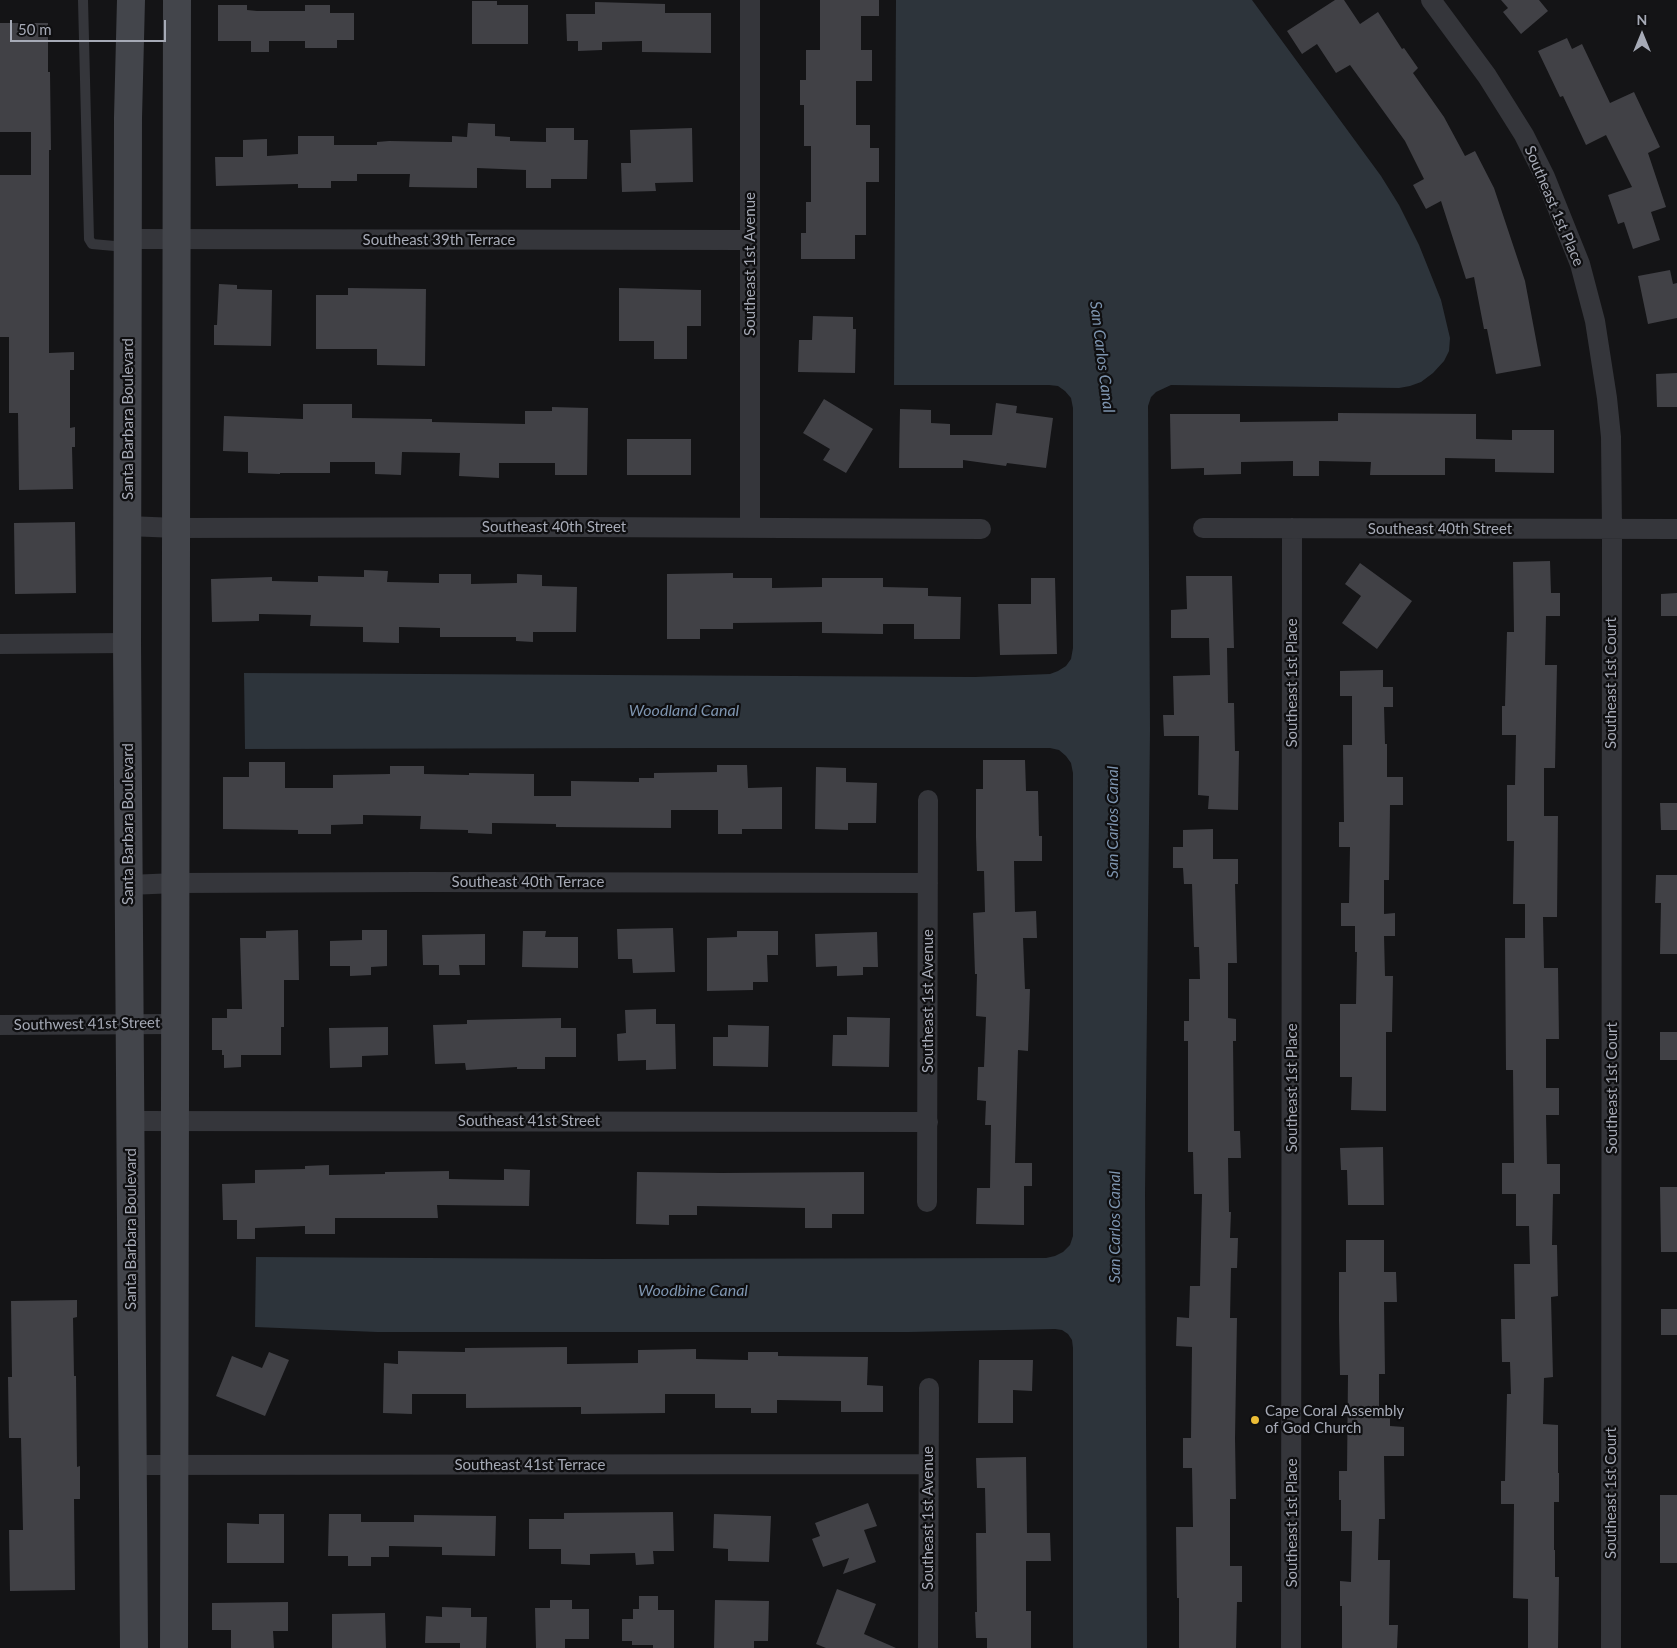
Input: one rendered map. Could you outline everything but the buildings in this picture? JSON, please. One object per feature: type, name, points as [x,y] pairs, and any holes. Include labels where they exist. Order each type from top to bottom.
[{"type":"main road","name":"Santa Barbara Boulevard","points":[[131,0],[128,118],[128,643],[134,1648]]},
{"type":"main road","points":[[174,1648],[177,528],[176,0]]},
{"type":"street","name":"Southeast 1st Avenue","points":[[750,0],[750,528]]},
{"type":"street","name":"Southeast 1st Place","points":[[1431,0],[1487,76],[1524,136],[1545,177],[1580,264],[1595,321],[1607,398],[1611,437],[1612,529]]},
{"type":"street","name":"Southeast 39th Terrace","points":[[128,243],[177,239],[750,240]]},
{"type":"street","name":"Southeast 40th Street","points":[[128,526],[177,528],[574,526],[981,529]]},
{"type":"street","name":"Southeast 40th Street","points":[[1203,528],[1677,529]]},
{"type":"street","name":"Southeast 1st Place","points":[[1292,528],[1292,1648]]},
{"type":"street","name":"Southeast 1st Court","points":[[1611,1648],[1612,529]]},
{"type":"street","points":[[0,644],[128,643]]},
{"type":"street","name":"Southeast 1st Avenue","points":[[927,1202],[928,800]]},
{"type":"street","name":"Southeast 40th Terrace","points":[[129,885],[176,883],[418,882],[928,883]]},
{"type":"street","name":"Southwest 41st Street","points":[[0,1025],[175,1024]]},
{"type":"street","name":"Southeast 41st Street","points":[[130,1121],[928,1122]]},
{"type":"street","name":"Southeast 1st Avenue","points":[[928,1648],[929,1388]]},
{"type":"street","name":"Southeast 41st Terrace","points":[[133,1465],[928,1464]]},
{"type":"lane","points":[[83,0],[89,239],[92,244],[128,243]]},
{"type":"water","points":[[896,0],[1252,0],[1381,176],[1399,205],[1419,245],[1441,300],[1450,338],[1449,351],[1444,361],[1421,382],[1410,386],[1399,388],[1171,385],[1156,392],[1151,397],[1148,406],[1150,730],[1145,1193],[1147,1648],[1073,1648],[1073,1348],[1072,1340],[1062,1330],[909,1332],[377,1332],[255,1327],[256,1257],[600,1259],[1046,1258],[1063,1252],[1070,1245],[1073,1236],[1073,773],[1071,763],[1059,750],[1050,748],[245,749],[244,673],[975,677],[1050,674],[1066,666],[1071,659],[1073,648],[1073,408],[1071,398],[1058,386],[1049,385],[894,385]]},
{"type":"place","name":"Cape Coral Assembly of God Church","points":[[1255,1420]]},
{"type":"water label","name":"San Carlos Canal","points":[[1102,357]]},
{"type":"water label","name":"Woodland Canal","points":[[684,711]]},
{"type":"water label","name":"San Carlos Canal","points":[[1113,822]]},
{"type":"water label","name":"San Carlos Canal","points":[[1115,1227]]},
{"type":"water label","name":"Woodbine Canal","points":[[693,1291]]}]
